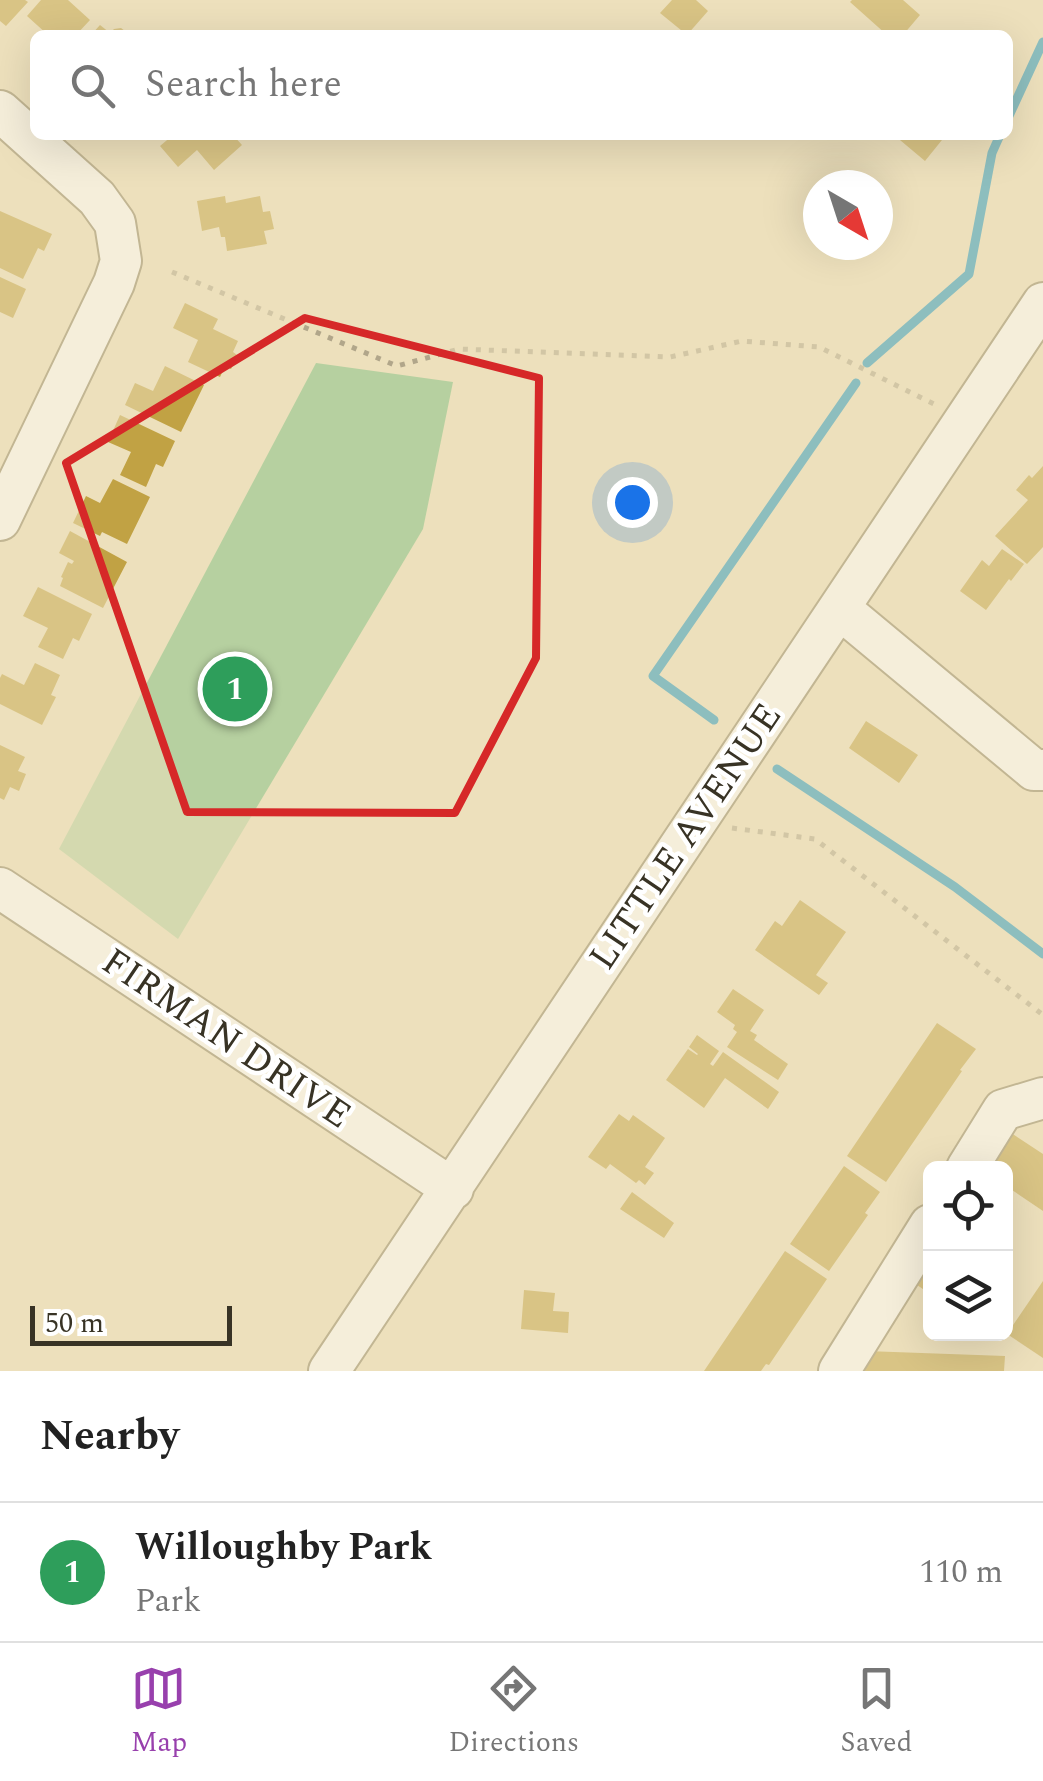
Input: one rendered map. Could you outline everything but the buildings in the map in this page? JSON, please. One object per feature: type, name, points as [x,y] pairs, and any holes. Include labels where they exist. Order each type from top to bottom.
[{"type":"street","points":[[0,111],[30,138]]},
{"type":"street","points":[[0,520],[121,261],[115,223],[97,198],[32,140]]},
{"type":"street","name":"LITTLE AVENUE","points":[[342,1367],[452,1189],[1043,304]]},
{"type":"street","points":[[839,608],[1034,770],[1043,770]]},
{"type":"street","name":"FIRMAN DRIVE","points":[[0,888],[452,1189]]},
{"type":"street","points":[[971,1161],[1004,1110],[1043,1098]]},
{"type":"street","points":[[838,1371],[923,1237]]},
{"type":"path","points":[[172,272],[397,366],[458,349],[670,357],[742,341],[819,347],[939,406]]},
{"type":"path","points":[[728,827],[815,838],[1043,1015]]},
{"type":"highlighted area","points":[[305,318],[539,378],[536,658],[455,813],[187,812],[66,463]]},
{"type":"green space","points":[[316,363],[453,382],[423,529],[178,939],[59,849]]},
{"type":"waterway","points":[[1013,107],[1043,42]]},
{"type":"waterway","points":[[867,363],[969,274],[998,140]]},
{"type":"waterway","points":[[714,720],[653,676],[856,383]]},
{"type":"waterway","points":[[777,769],[955,887],[1043,954]]},
{"type":"place","name":"Willoughby Park","points":[[235,689]]}]
